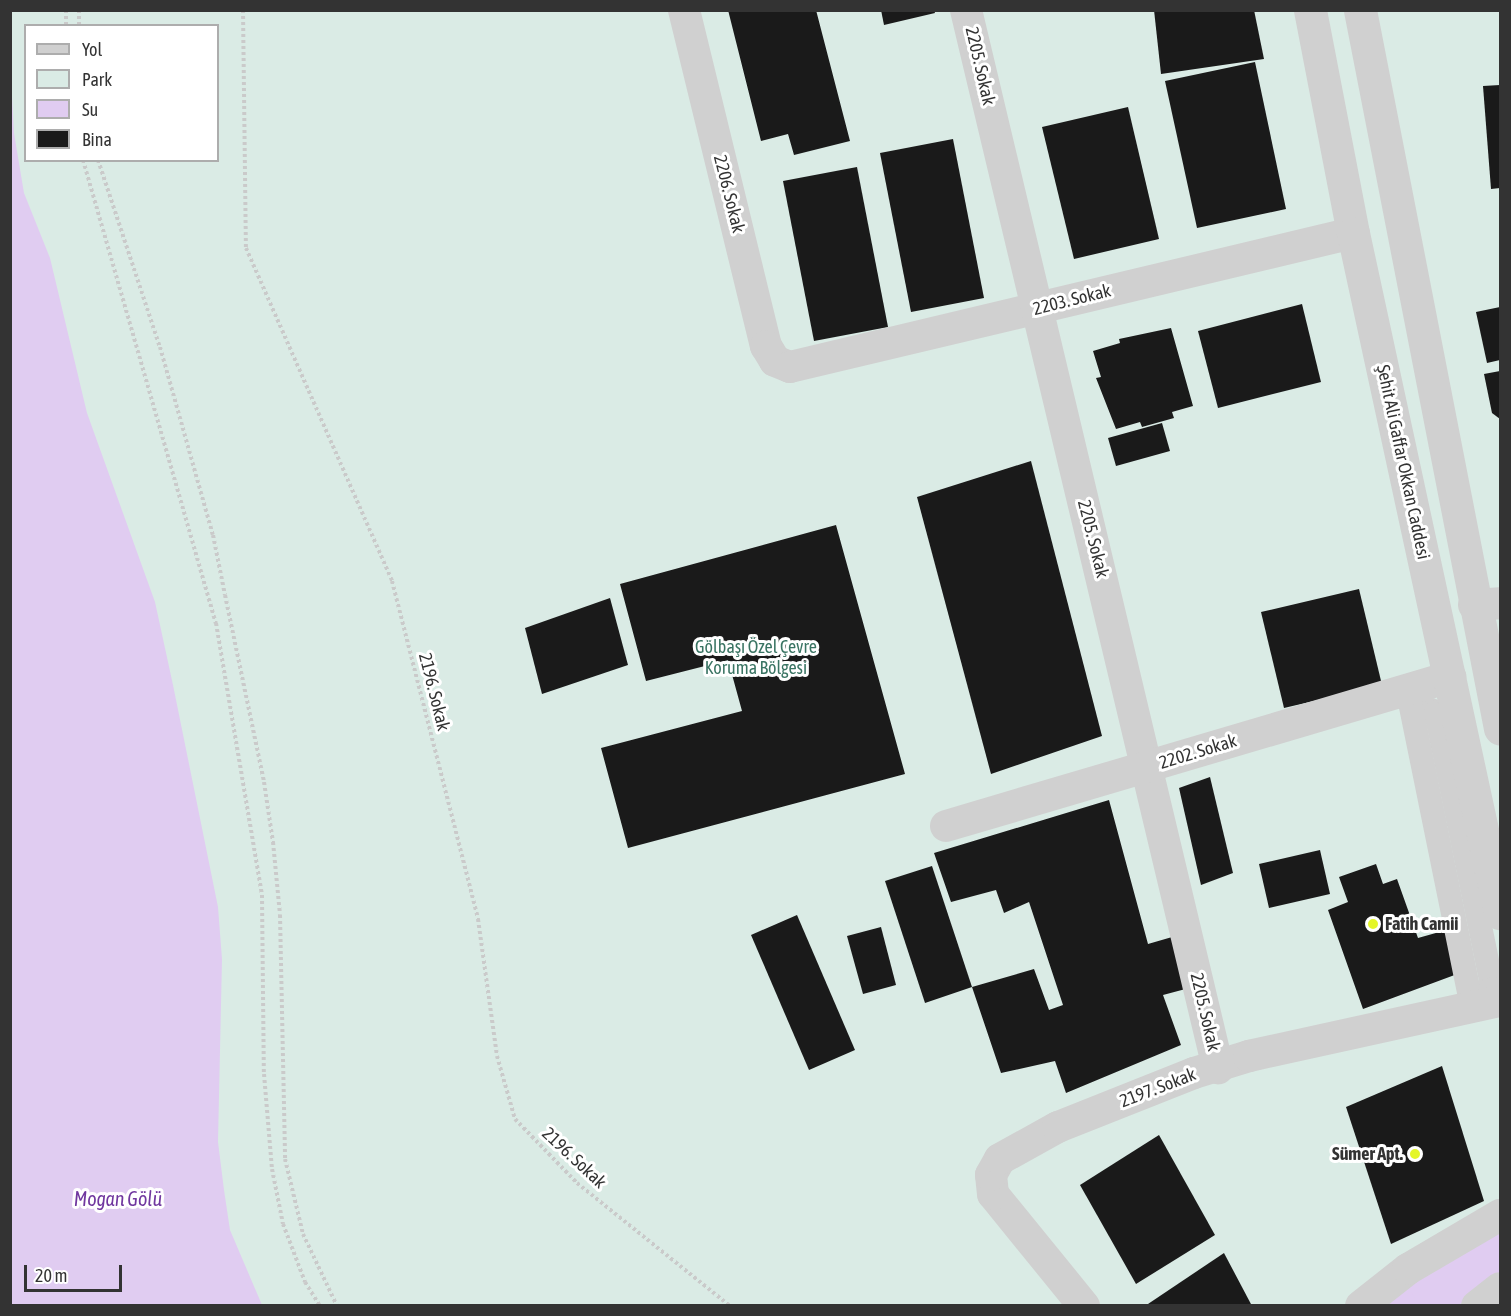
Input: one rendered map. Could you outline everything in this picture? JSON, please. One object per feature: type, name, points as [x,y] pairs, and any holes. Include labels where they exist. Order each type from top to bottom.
[{"type":"street","name":"2206. Sokak","points":[[684,10],[766,346],[775,361],[790,367]]},
{"type":"street","name":"2205. Sokak","points":[[966,10],[1149,767],[1218,1068]]},
{"type":"street","name":"Şehit Ali Gaffar Okkan Caddesi","points":[[1310,10],[1353,233],[1500,914]]},
{"type":"street","points":[[1360,10],[1487,604],[1500,728]]},
{"type":"street","name":"2203. Sokak","points":[[790,367],[1353,233]]},
{"type":"street","name":"2202. Sokak","points":[[946,826],[1450,677]]},
{"type":"street","points":[[1410,702],[1436,712],[1493,990],[1470,997],[1417,736],[1410,702]]},
{"type":"street","name":"2197. Sokak","points":[[1084,1305],[1004,1212],[993,1194],[991,1174],[1000,1160],[1058,1127],[1194,1073],[1218,1068],[1250,1056],[1500,1001]]},
{"type":"street","points":[[1361,1305],[1408,1269],[1500,1215]]},
{"type":"street","points":[[1477,1305],[1500,1288]]},
{"type":"path","name":"2196. Sokak","points":[[243,10],[246,248],[392,581],[478,919],[497,1056],[515,1119],[577,1183],[730,1305]]},
{"type":"path","points":[[84,162],[216,623],[262,895],[264,1074],[272,1169],[283,1224],[305,1282],[321,1305]]},
{"type":"path","points":[[99,162],[160,347],[219,565],[264,782],[273,842],[280,915],[285,1159],[303,1234],[337,1305]]},
{"type":"green space","name":"Gölbaşı Özel Çevre Koruma Bölgesi","points":[[10,11],[1500,11],[1500,1305],[11,1305]]},
{"type":"water","name":"Mogan Gölü","points":[[11,78],[14,133],[24,193],[50,258],[87,413],[155,602],[173,685],[218,907],[222,959],[218,1142],[224,1190],[230,1230],[262,1305],[11,1305]]},
{"type":"building","points":[[728,10],[816,10],[850,141],[794,155],[788,134],[761,141]]},
{"type":"building","points":[[881,10],[934,10],[935,13],[884,25]]},
{"type":"building","points":[[1154,10],[1254,10],[1264,59],[1161,74]]},
{"type":"building","points":[[1255,62],[1286,209],[1197,228],[1165,81]]},
{"type":"building","points":[[1500,85],[1500,188],[1491,189],[1483,86]]},
{"type":"building","points":[[1128,107],[1159,239],[1074,259],[1042,127]]},
{"type":"building","points":[[953,139],[984,298],[911,312],[880,153]]},
{"type":"building","points":[[857,167],[888,327],[814,341],[783,181]]},
{"type":"building","points":[[1302,304],[1321,382],[1218,408],[1198,331]]},
{"type":"building","points":[[1500,307],[1500,360],[1487,363],[1476,312]]},
{"type":"building","points":[[1171,328],[1193,406],[1172,412],[1174,418],[1142,427],[1140,422],[1116,429],[1096,378],[1101,377],[1093,351],[1120,343],[1119,339]]},
{"type":"building","points":[[1500,371],[1500,419],[1492,413],[1484,374]]},
{"type":"building","points":[[1162,423],[1170,451],[1116,466],[1108,438]]},
{"type":"building","points":[[1031,461],[1102,736],[991,774],[917,497]]},
{"type":"building","points":[[836,525],[905,774],[628,848],[601,748],[742,711],[728,660],[646,681],[620,584]]},
{"type":"building","points":[[1359,589],[1382,685],[1284,708],[1261,612]]},
{"type":"building","points":[[610,598],[628,665],[542,694],[525,628]]},
{"type":"building","points":[[1210,777],[1233,873],[1201,885],[1179,788]]},
{"type":"building","points":[[1109,800],[1148,944],[1179,935],[1193,987],[1163,995],[1181,1045],[1066,1093],[1055,1061],[1001,1073],[972,987],[1034,969],[1049,1010],[1063,1005],[1029,902],[1004,913],[996,890],[951,902],[934,853]]},
{"type":"building","points":[[1320,850],[1330,894],[1269,908],[1259,864]]},
{"type":"building","name":"Fatih Camii","points":[[1376,864],[1383,884],[1397,879],[1418,938],[1450,929],[1460,973],[1363,1009],[1328,910],[1348,902],[1339,877]]},
{"type":"building","points":[[932,866],[972,987],[925,1003],[885,881]]},
{"type":"building","points":[[797,915],[855,1050],[809,1070],[751,935]]},
{"type":"building","points":[[881,927],[896,985],[863,994],[847,936]]},
{"type":"building","name":"Sümer Apt.","points":[[1442,1066],[1484,1201],[1391,1244],[1346,1107]]},
{"type":"building","points":[[1159,1135],[1215,1235],[1136,1284],[1080,1185]]},
{"type":"building","points":[[1224,1253],[1252,1306],[1145,1306]]},
{"type":"waterway","points":[[1411,1306],[1439,1283],[1500,1246]]},
{"type":"place","name":"Fatih Camii","points":[[1373,924]]},
{"type":"place","name":"Sümer Apt.","points":[[1415,1154]]}]
